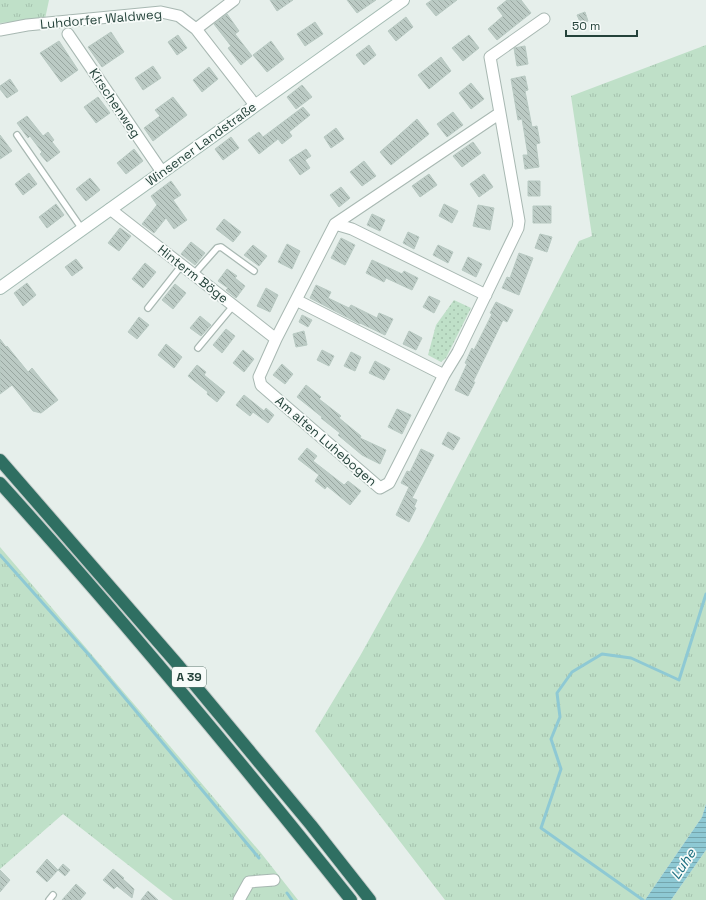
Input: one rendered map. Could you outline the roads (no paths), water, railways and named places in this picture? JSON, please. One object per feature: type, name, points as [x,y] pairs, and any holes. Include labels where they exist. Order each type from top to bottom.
[{"type":"highway","name":"A 39","points":[[0,460],[189,677],[311,825],[370,900]]},
{"type":"highway","name":"A 39","points":[[0,483],[100,596],[171,680],[351,900]]},
{"type":"main road","name":"Winsener Landstraße","points":[[0,288],[403,0]]},
{"type":"street","points":[[196,29],[234,0]]},
{"type":"street","name":"Luhdorfer Waldweg","points":[[0,30],[28,25],[161,12],[179,16],[196,29],[255,105]]},
{"type":"street","name":"Am alten Luhebogen","points":[[500,112],[335,224],[276,339],[259,377],[261,386],[380,488],[389,483],[444,375],[458,352],[518,228],[519,221],[500,112],[490,57],[544,19]]},
{"type":"street","name":"Kirschenweg","points":[[68,34],[162,172]]},
{"type":"street","name":"Hinterm Böge","points":[[110,209],[276,339]]},
{"type":"street","points":[[335,224],[352,229],[486,295]]},
{"type":"street","points":[[296,300],[444,375]]},
{"type":"street","points":[[239,900],[249,882],[274,880]]},
{"type":"lane","points":[[17,135],[82,229]]},
{"type":"lane","points":[[194,274],[217,248],[221,247],[254,271]]},
{"type":"lane","points":[[148,308],[182,265]]},
{"type":"lane","points":[[198,348],[234,306]]},
{"type":"water","name":"Luhe","points":[[706,804],[706,850],[671,900],[645,900],[702,817]]},
{"type":"waterway","points":[[0,555],[89,655],[259,858]]},
{"type":"waterway","points":[[643,900],[541,828],[561,769],[551,739],[560,717],[557,693],[572,672],[602,654],[631,658],[679,680],[706,594]]},
{"type":"waterway","points":[[287,893],[292,900]]}]
